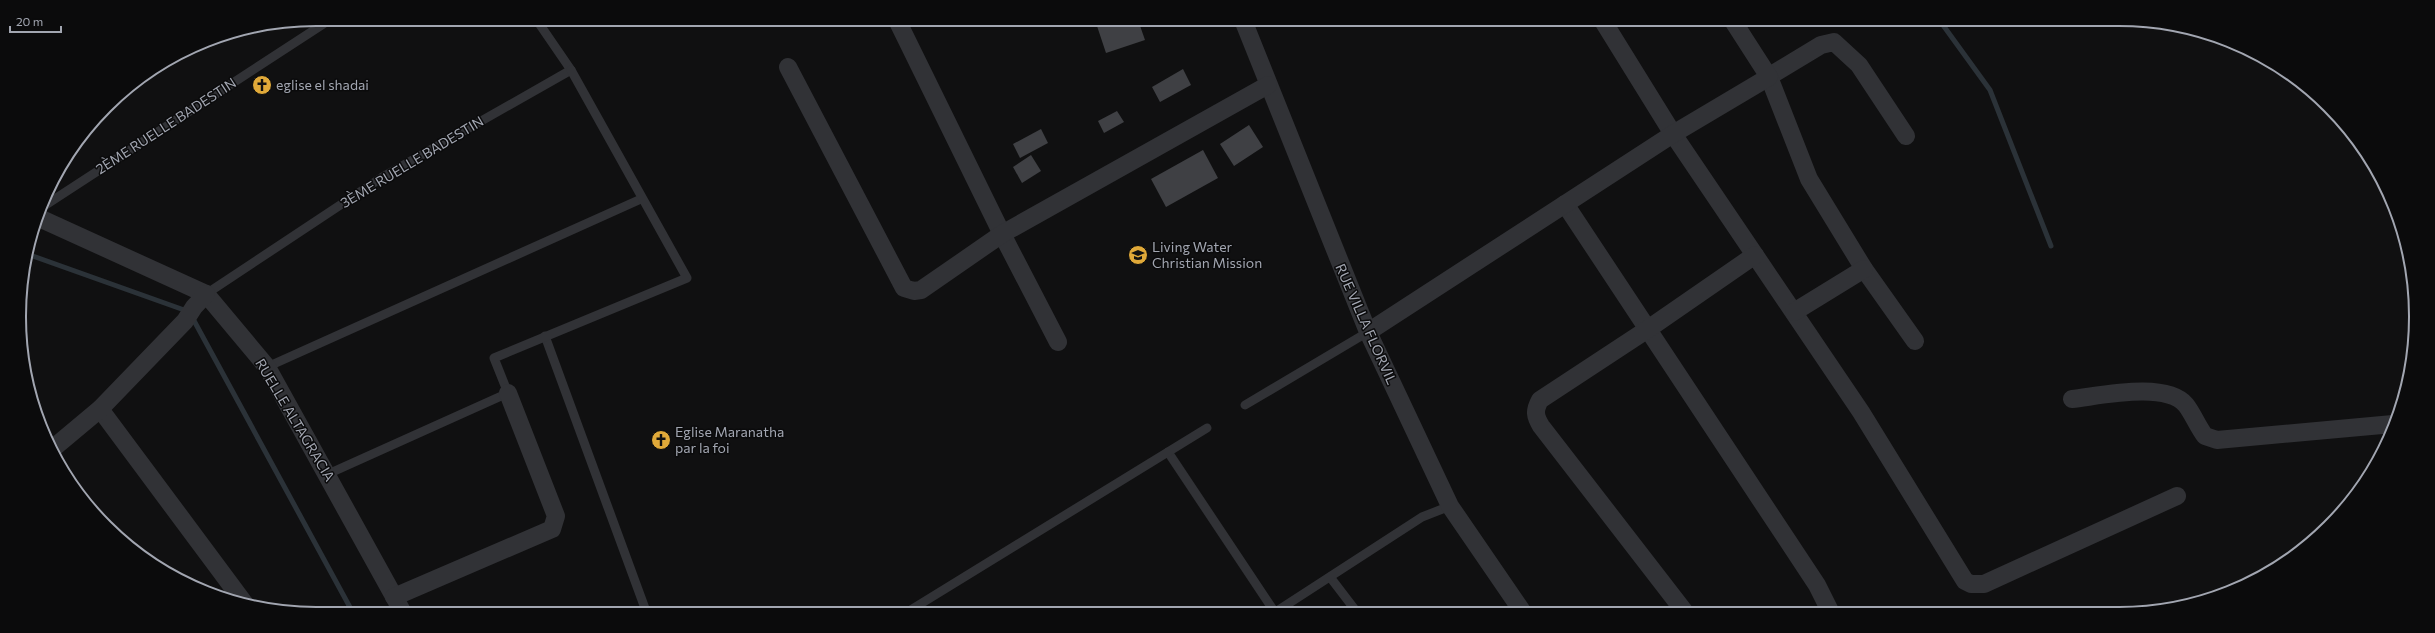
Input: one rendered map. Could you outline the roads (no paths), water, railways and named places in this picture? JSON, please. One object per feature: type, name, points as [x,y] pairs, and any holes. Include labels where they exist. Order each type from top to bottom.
[{"type":"street","points":[[900,26],[1002,234],[1058,342]]},
{"type":"street","name":"RUE VILLA FLORVIL","points":[[1245,26],[1368,332],[1450,506],[1519,607]]},
{"type":"street","points":[[1606,26],[1673,134],[1861,412],[1960,574],[1971,584],[1984,584],[2177,496]]},
{"type":"street","points":[[1736,26],[1768,77],[1809,179],[1864,269],[1915,341]]},
{"type":"street","points":[[1368,332],[1673,134],[1821,45],[1834,42],[1859,65],[1906,136]]},
{"type":"street","points":[[788,67],[904,288],[914,291],[921,290],[1002,234],[1268,85]]},
{"type":"street","points":[[1565,204],[1817,585],[1828,607]]},
{"type":"street","name":"RUELLE ALTAGRACIA","points":[[43,219],[206,294],[267,367],[328,474],[398,604]]},
{"type":"street","points":[[1680,607],[1541,426],[1535,416],[1536,408],[1540,400],[1648,330],[1755,255]]},
{"type":"street","points":[[1794,312],[1864,269]]},
{"type":"street","points":[[56,446],[100,409],[206,294]]},
{"type":"street","points":[[2072,399],[2142,392],[2162,393],[2174,396],[2186,404],[2205,436],[2217,440],[2388,424]]},
{"type":"street","points":[[398,604],[552,529],[556,516],[508,393]]},
{"type":"street","points":[[100,409],[239,597]]},
{"type":"lane","name":"2ÈME RUELLE BADESTIN","points":[[49,203],[320,26]]},
{"type":"lane","points":[[328,474],[508,393],[494,358],[687,278],[641,199],[571,70],[541,26]]},
{"type":"lane","name":"3ÈME RUELLE BADESTIN","points":[[206,294],[381,178],[571,70]]},
{"type":"lane","points":[[267,367],[641,199]]},
{"type":"lane","points":[[1245,405],[1368,332]]},
{"type":"lane","points":[[546,336],[645,607]]},
{"type":"lane","points":[[916,607],[1207,428]]},
{"type":"lane","points":[[1168,452],[1273,607]]},
{"type":"lane","points":[[1284,607],[1422,517],[1450,506]]},
{"type":"lane","points":[[1330,577],[1352,607]]},
{"type":"waterway","points":[[1944,26],[1990,90],[2051,246]]},
{"type":"waterway","points":[[33,256],[187,311]]},
{"type":"waterway","points":[[192,317],[350,607]]},
{"type":"place","name":"eglise el shadai","points":[[262,85]]},
{"type":"place","name":"Living Water Christian Mission","points":[[1138,255]]},
{"type":"place","name":"Eglise Maranatha par la foi","points":[[661,440]]}]
